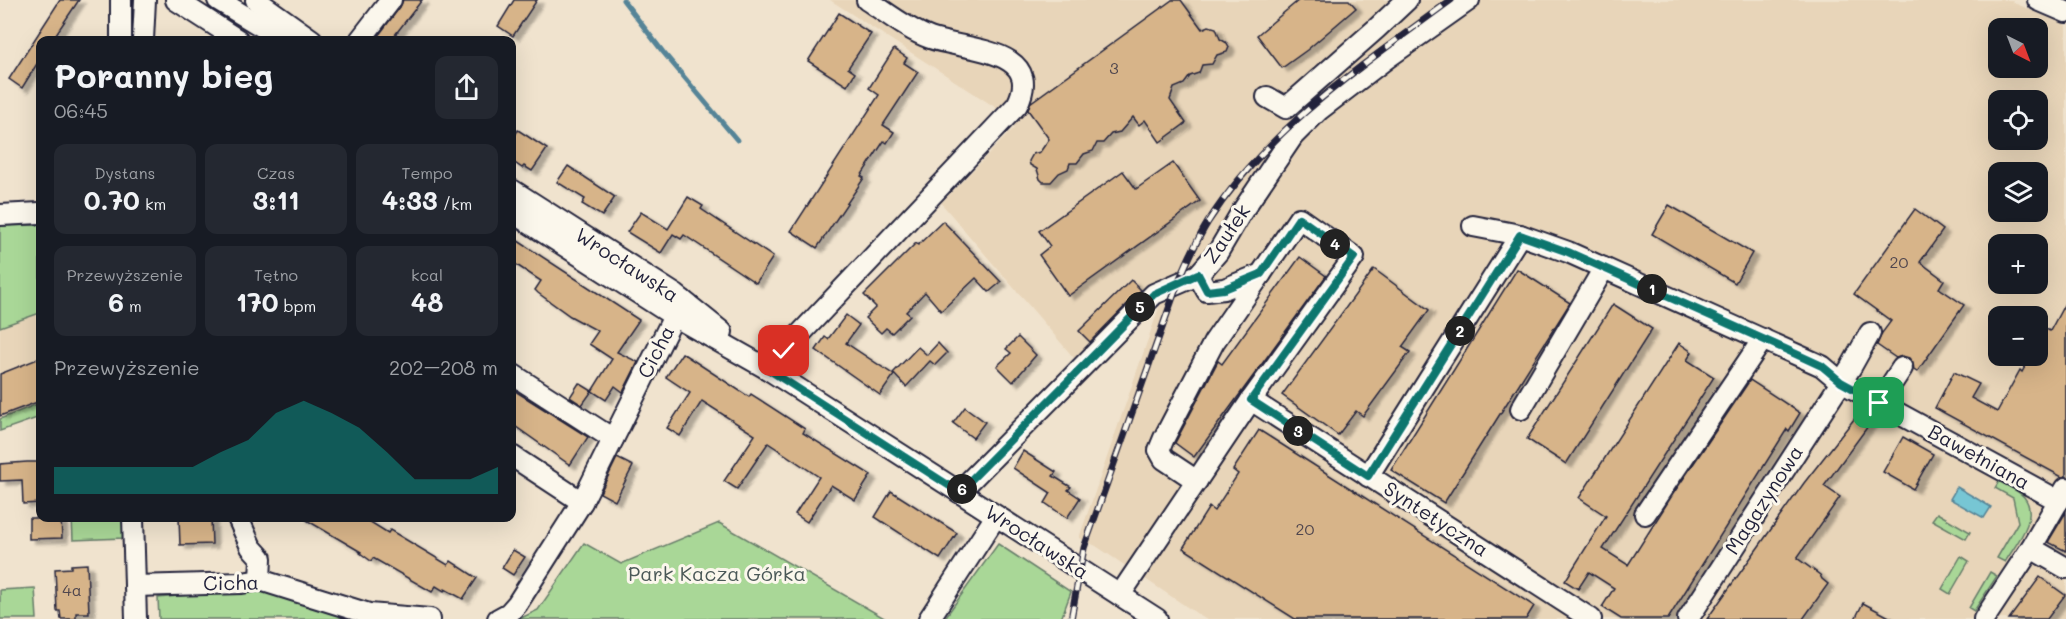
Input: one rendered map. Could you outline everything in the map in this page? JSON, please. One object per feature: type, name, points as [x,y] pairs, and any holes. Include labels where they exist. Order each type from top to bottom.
[{"type":"street","points":[[121,0],[121,36]]},
{"type":"street","points":[[143,36],[145,6],[176,0],[232,36]]},
{"type":"street","points":[[218,0],[277,36]]},
{"type":"street","points":[[256,0],[306,36]]},
{"type":"street","points":[[363,36],[392,0]]},
{"type":"street","points":[[766,368],[1017,105],[1024,92],[1022,75],[1012,63],[995,53],[930,38],[867,0]]},
{"type":"street","points":[[1268,97],[1286,108],[1407,0]]},
{"type":"street","name":"Zaułek","points":[[959,492],[1154,294],[1198,274],[1218,252],[1241,213],[1293,136],[1319,110],[1387,58],[1470,0]]},
{"type":"street","points":[[2038,0],[2066,12]]},
{"type":"street","name":"Wrocławska","points":[[516,193],[766,368],[1157,619]]},
{"type":"street","points":[[0,215],[36,213]]},
{"type":"street","name":"Wrocławska","points":[[516,214],[678,308]]},
{"type":"street","points":[[1120,595],[1197,481],[1251,400],[1354,257],[1299,218],[1214,342],[1159,450],[1164,459],[1197,481]]},
{"type":"street","name":"Bawełniana","points":[[1473,226],[1520,235],[1568,252],[1763,339],[1822,366],[1841,382],[1879,403],[2063,495]]},
{"type":"street","points":[[1368,476],[1520,235]]},
{"type":"street","points":[[1521,409],[1604,268]]},
{"type":"street","points":[[1198,274],[1207,291],[1224,289],[1261,274]]},
{"type":"street","name":"Cicha","points":[[498,619],[509,613],[517,604],[582,502],[678,308]]},
{"type":"street","name":"Magazynowa","points":[[1688,619],[1841,382],[1870,333]]},
{"type":"street","points":[[1645,514],[1763,339]]},
{"type":"street","points":[[1879,403],[1902,368]]},
{"type":"street","points":[[516,377],[613,439]]},
{"type":"street","name":"Syntetyczna","points":[[1251,400],[1368,476],[1567,612],[1591,619]]},
{"type":"street","points":[[516,459],[582,502]]},
{"type":"street","points":[[1984,619],[2063,495]]},
{"type":"street","points":[[929,619],[996,516]]},
{"type":"street","points":[[134,522],[136,619]]},
{"type":"street","points":[[240,522],[251,547],[261,558],[260,580]]},
{"type":"street","points":[[2031,548],[2066,568]]},
{"type":"street","name":"Cicha","points":[[135,586],[243,583],[260,580],[369,614],[430,619]]},
{"type":"shaded area","points":[[830,0],[2013,0],[2012,2],[2066,25],[2066,619],[1205,619],[1096,546],[1079,538],[1162,299],[1086,372],[941,203],[1014,128],[998,109]]},
{"type":"shaded area","points":[[36,276],[36,418],[0,431],[0,289]]},
{"type":"green space","points":[[36,225],[36,314],[0,327],[0,226]]},
{"type":"green space","points":[[36,405],[36,418],[0,431],[0,419]]},
{"type":"green space","points":[[1999,481],[2024,497],[2029,513],[2025,530],[2005,562],[1997,558],[2018,522],[2013,498],[1995,488]]},
{"type":"green space","points":[[1937,513],[1970,532],[1966,539],[1932,520]]},
{"type":"green space","points":[[72,522],[123,522],[124,538],[73,540]]},
{"type":"green space","name":"Park Kacza Górka","points":[[719,523],[886,619],[519,619],[538,610],[584,543],[621,564]]},
{"type":"green space","points":[[998,544],[1071,592],[1061,619],[944,619]]},
{"type":"green space","points":[[1961,556],[1969,561],[1950,594],[1942,589]]},
{"type":"green space","points":[[1990,572],[1997,576],[1974,611],[1969,608]]},
{"type":"green space","points":[[278,586],[362,619],[159,619],[158,598]]},
{"type":"green space","points":[[35,588],[37,619],[0,619],[0,590]]},
{"type":"water","points":[[1957,487],[1991,507],[1984,518],[1950,499]]},
{"type":"building","points":[[60,0],[79,0],[55,36],[37,36]]},
{"type":"building","points":[[403,0],[422,0],[394,36],[378,36]]},
{"type":"building","points":[[514,0],[537,0],[513,36],[498,26]]},
{"type":"building","points":[[1172,0],[1181,0],[1202,29],[1209,26],[1216,28],[1220,39],[1229,47],[1227,52],[1217,55],[1212,64],[1202,65],[1199,73],[1190,76],[1184,84],[1174,88],[1170,100],[1186,123],[1160,142],[1145,120],[1139,125],[1133,117],[1120,132],[1111,134],[1103,143],[1097,143],[1093,151],[1084,154],[1077,163],[1070,163],[1068,169],[1059,173],[1051,182],[1043,182],[1037,169],[1030,165],[1029,161],[1033,154],[1040,152],[1049,139],[1028,110],[1030,103]]},
{"type":"building","points":[[1299,0],[1349,0],[1356,8],[1282,68],[1257,35]]},
{"type":"building","points":[[839,13],[871,34],[848,68],[855,73],[847,86],[808,61]]},
{"type":"building","points":[[36,37],[36,65],[22,88],[9,79]]},
{"type":"building","points":[[894,49],[907,58],[904,63],[918,72],[883,125],[894,132],[887,143],[884,141],[861,176],[864,178],[817,248],[791,231],[879,95],[869,88]]},
{"type":"building","points":[[518,130],[547,149],[532,171],[516,164]]},
{"type":"building","points":[[1173,163],[1200,201],[1068,296],[1039,255],[1050,246],[1039,231],[1123,171],[1136,189]]},
{"type":"building","points":[[568,166],[615,197],[602,216],[582,204],[585,199],[557,182]]},
{"type":"building","points":[[688,197],[703,206],[701,209],[773,257],[756,283],[684,235],[681,239],[673,234],[661,253],[627,232],[641,212],[668,229]]},
{"type":"building","points":[[1669,205],[1752,253],[1735,283],[1652,234]]},
{"type":"building","points":[[1915,209],[1943,230],[1920,262],[1944,280],[1939,288],[1964,305],[1917,372],[1909,358],[1902,356],[1896,358],[1877,345],[1891,321],[1854,294]]},
{"type":"building","points":[[943,221],[1001,282],[989,292],[976,278],[941,311],[925,292],[906,312],[910,315],[892,333],[886,328],[881,333],[865,318],[876,307],[864,295],[916,243],[918,245]]},
{"type":"building","points":[[516,240],[639,320],[617,352],[638,362],[623,392],[615,386],[606,400],[592,391],[612,359],[589,344],[598,331],[570,316],[535,290],[541,281],[516,265]]},
{"type":"building","points":[[1300,257],[1326,276],[1194,457],[1175,443],[1218,361],[1222,364]]},
{"type":"building","points":[[1374,269],[1429,310],[1402,347],[1410,352],[1363,416],[1356,411],[1338,435],[1282,395]]},
{"type":"building","points":[[1517,269],[1570,303],[1444,503],[1391,470]]},
{"type":"building","points":[[1131,280],[1141,290],[1090,342],[1079,331]]},
{"type":"building","points":[[2066,301],[2066,476],[2062,477],[1935,408],[1954,372],[1979,384],[1971,398],[1997,412],[2020,370],[2022,372],[2025,366],[2048,366],[2048,330],[2050,331]]},
{"type":"building","points":[[1613,304],[1652,329],[1566,464],[1527,439]]},
{"type":"building","points":[[846,315],[859,325],[846,343],[894,375],[880,395],[816,350],[825,337],[828,339]]},
{"type":"building","points":[[1018,337],[1036,355],[1013,382],[997,366],[1011,353],[1006,349]]},
{"type":"building","points":[[938,343],[947,353],[935,365],[930,361],[906,387],[893,373],[918,347],[927,355]]},
{"type":"building","points":[[1679,343],[1692,352],[1687,360],[1714,377],[1603,549],[1628,565],[1750,380],[1800,413],[1789,431],[1787,429],[1668,619],[1621,619],[1602,607],[1614,588],[1589,572],[1578,589],[1565,581],[1606,516],[1579,498]]},
{"type":"building","points":[[682,353],[749,397],[751,394],[805,429],[803,433],[871,475],[855,500],[831,485],[807,522],[795,514],[819,477],[768,443],[737,489],[724,481],[755,435],[702,401],[680,436],[667,428],[690,393],[666,377]]},
{"type":"building","points":[[36,360],[36,402],[0,416],[0,374]]},
{"type":"building","points":[[579,383],[592,391],[582,405],[570,397]]},
{"type":"building","points":[[516,392],[588,437],[570,465],[516,427]]},
{"type":"building","points":[[965,407],[985,422],[973,438],[953,423]]},
{"type":"building","points":[[1858,414],[1871,422],[1824,486],[1840,497],[1797,558],[1828,584],[1803,619],[1707,619],[1804,483]]},
{"type":"building","points":[[1259,430],[1534,606],[1526,619],[1295,619],[1183,548],[1209,507],[1214,511],[1238,474],[1233,470]]},
{"type":"building","points":[[1903,437],[1933,454],[1913,489],[1883,472]]},
{"type":"building","points":[[1023,451],[1056,472],[1053,476],[1071,487],[1068,490],[1080,498],[1067,518],[1045,503],[1051,493],[1013,468]]},
{"type":"building","points":[[617,458],[633,466],[615,501],[600,493]]},
{"type":"building","points":[[36,462],[36,503],[23,504],[22,480],[0,481],[0,464]]},
{"type":"building","points":[[891,491],[957,533],[940,559],[875,517]]},
{"type":"building","points":[[2066,512],[2066,551],[2048,542]]},
{"type":"building","points":[[29,518],[36,518],[36,522],[61,522],[62,538],[29,539]]},
{"type":"building","points":[[179,522],[211,522],[212,544],[180,545]]},
{"type":"building","points":[[310,522],[370,522],[388,533],[390,530],[448,565],[451,561],[477,578],[463,599],[436,586],[432,592],[373,558],[371,561],[361,552]]},
{"type":"building","points":[[513,550],[525,557],[513,575],[502,568]]},
{"type":"building","points":[[87,564],[89,613],[76,613],[76,619],[61,619],[60,611],[57,611],[55,569]]},
{"type":"building","points":[[2040,577],[2065,595],[2047,619],[2009,619]]},
{"type":"building","points":[[1863,603],[1893,619],[1855,619]]},
{"type":"waterway","points":[[623,0],[663,52],[737,140]]},
{"type":"railway","points":[[1071,619],[1084,548],[1178,283],[1208,222],[1232,188],[1288,128],[1351,74],[1451,0]]},
{"type":"route","points":[[784,351],[766,368],[959,492],[1154,294],[1198,274],[1207,291],[1224,289],[1261,274],[1299,218],[1354,257],[1251,400],[1368,476],[1520,235],[1568,252],[1822,366],[1841,382],[1879,403]]}]
